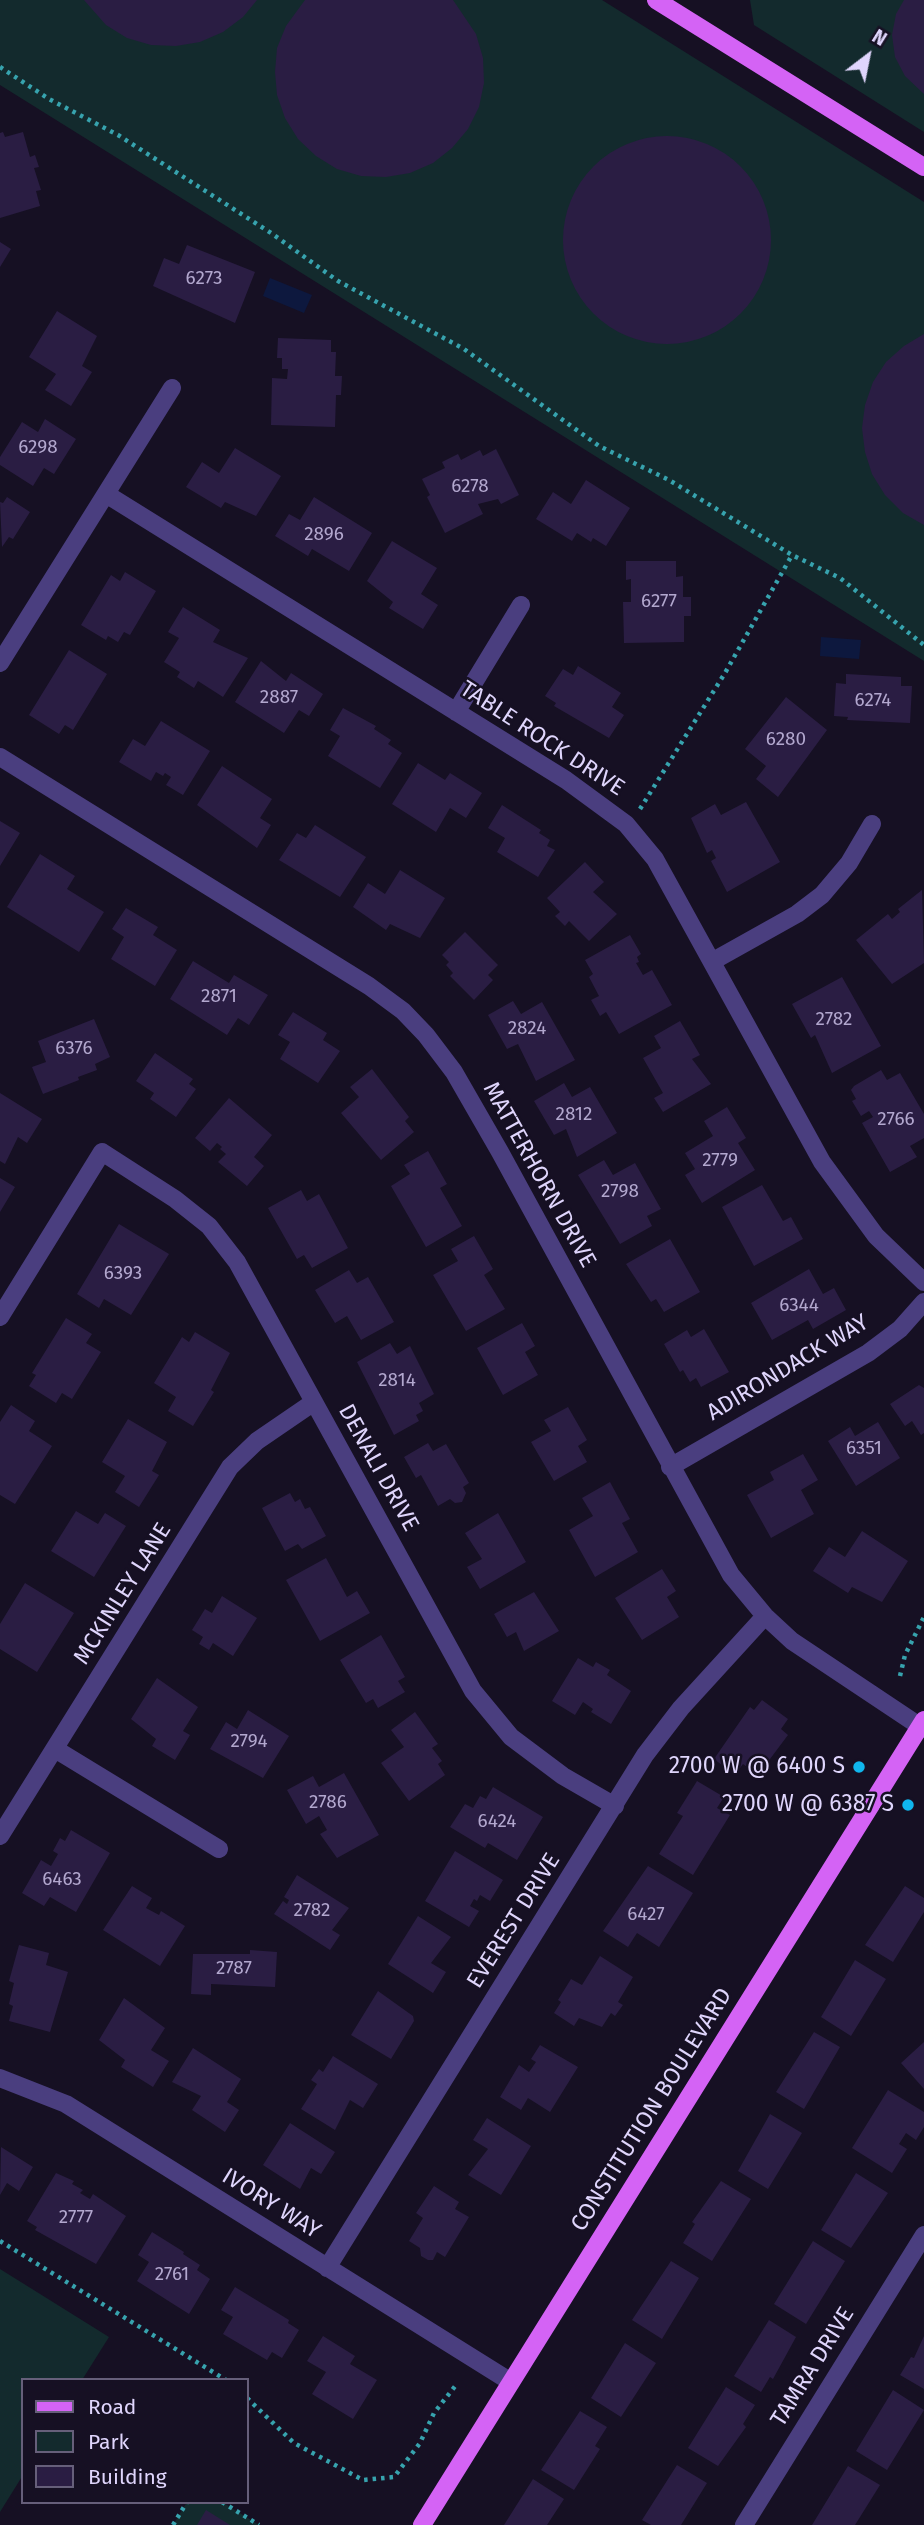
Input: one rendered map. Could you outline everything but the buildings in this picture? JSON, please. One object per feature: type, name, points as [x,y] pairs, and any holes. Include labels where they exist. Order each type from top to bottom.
[{"type":"main road","points":[[656,0],[924,167]]},
{"type":"main road","name":"CONSTITUTION BOULEVARD","points":[[422,2525],[923,1725]]},
{"type":"street","points":[[0,663],[172,388]]},
{"type":"street","name":"TABLE ROCK DRIVE","points":[[106,494],[598,800],[626,824],[655,859],[822,1162],[876,1237],[924,1282]]},
{"type":"street","points":[[456,712],[521,605]]},
{"type":"street","name":"MATTERHORN DRIVE","points":[[0,757],[369,986],[403,1011],[426,1035],[454,1072],[500,1152],[731,1575],[765,1616],[792,1641],[923,1725]]},
{"type":"street","points":[[713,961],[797,914],[822,895],[849,863],[872,824]]},
{"type":"street","name":"DENALI DRIVE","points":[[0,1317],[102,1152],[175,1199],[209,1226],[237,1262],[473,1691],[511,1737],[563,1776],[615,1806]]},
{"type":"street","name":"ADIRONDACK WAY","points":[[670,1467],[868,1353],[900,1329],[924,1302]]},
{"type":"street","name":"MCKINLEY LANE","points":[[0,1836],[230,1466],[257,1441],[314,1402]]},
{"type":"street","name":"EVEREST DRIVE","points":[[327,2268],[645,1755],[681,1708],[765,1616]]},
{"type":"street","points":[[55,1749],[219,1849]]},
{"type":"street","name":"IVORY WAY","points":[[0,2078],[66,2104],[511,2382]]},
{"type":"street","name":"TAMRA DRIVE","points":[[744,2525],[924,2235]]},
{"type":"path","points":[[0,67],[49,99],[118,135],[271,233],[338,281],[464,349],[599,446],[669,480],[792,555],[840,578],[924,645]]},
{"type":"path","points":[[637,812],[725,673],[792,555]]},
{"type":"path","points":[[900,1676],[905,1655],[924,1617]]},
{"type":"path","points":[[0,2241],[223,2378]]},
{"type":"path","points":[[248,2399],[295,2442],[363,2480],[394,2477],[420,2443],[434,2413],[456,2385]]},
{"type":"path","points":[[173,2525],[186,2504]]},
{"type":"path","points":[[225,2504],[259,2525]]},
{"type":"green space","points":[[0,0],[602,0],[924,202],[924,661],[0,85]]},
{"type":"green space","points":[[750,0],[924,0],[924,132],[754,25]]},
{"type":"green space","points":[[0,2269],[109,2337],[83,2378],[21,2378],[21,2478],[0,2512]]},
{"type":"green space","points":[[186,2504],[225,2504],[259,2525],[173,2525]]},
{"type":"water","points":[[270,278],[312,295],[304,313],[263,296]]},
{"type":"water","points":[[821,637],[861,640],[859,659],[820,656]]},
{"type":"place","name":"2700 W @ 6400 S","points":[[859,1767]]},
{"type":"place","name":"2700 W @ 6387 S","points":[[908,1805]]}]
